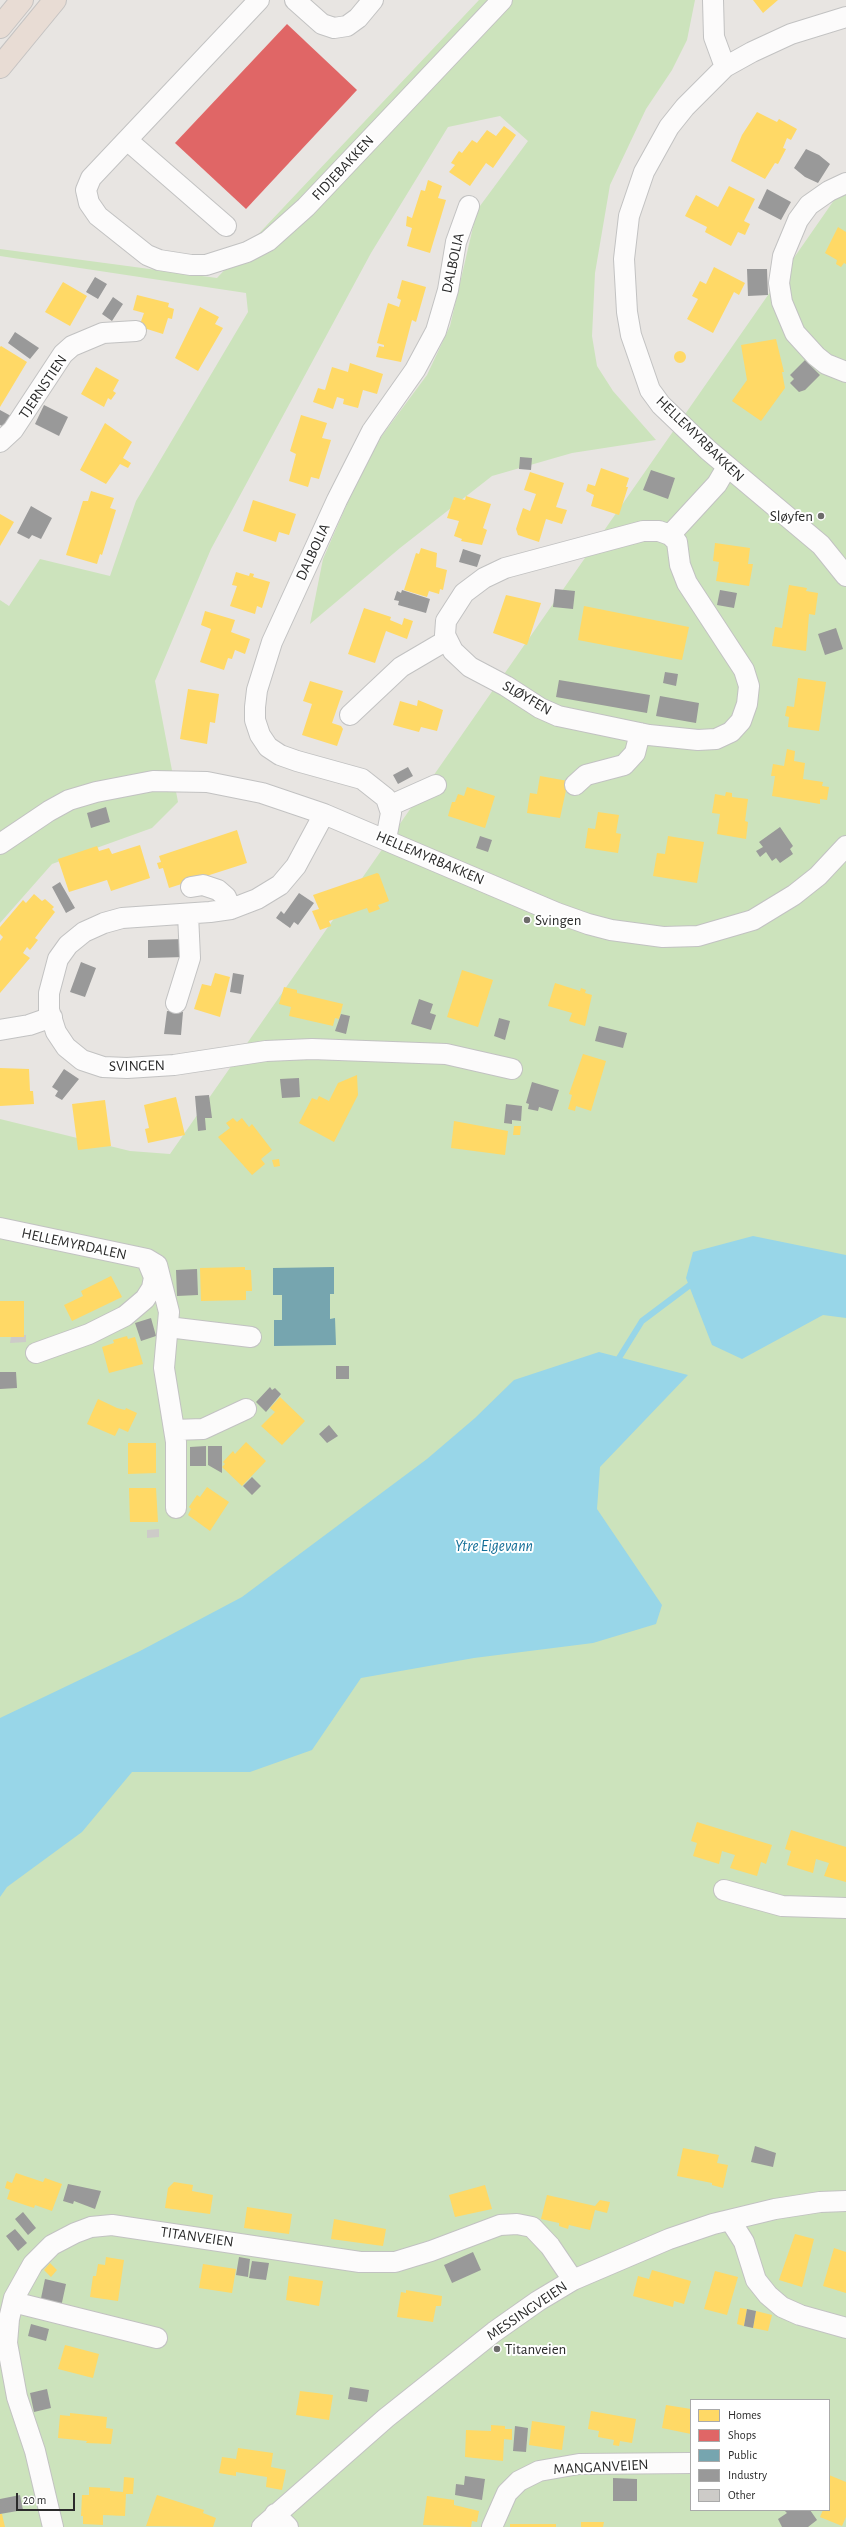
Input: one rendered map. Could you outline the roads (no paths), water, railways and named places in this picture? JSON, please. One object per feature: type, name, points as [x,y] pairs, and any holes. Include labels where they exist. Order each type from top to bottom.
[{"type":"highway","points":[[0,27],[22,0]]},
{"type":"highway","points":[[0,67],[55,0]]},
{"type":"street","points":[[226,226],[127,140],[259,0]]},
{"type":"street","points":[[295,0],[322,24],[334,28],[346,26],[358,18],[373,0]]},
{"type":"street","name":"FIDJEBAKKEN","points":[[127,140],[91,178],[86,190],[89,204],[98,216],[147,255],[159,260],[191,265],[206,265],[242,254],[268,241],[306,207],[502,0]]},
{"type":"street","points":[[713,0],[714,38],[725,67]]},
{"type":"street","name":"HELLEMYRBAKKEN","points":[[846,17],[791,34],[725,67],[684,106],[655,149],[644,172],[631,210],[624,259],[626,304],[631,335],[650,390],[666,410],[727,467],[821,545],[846,576]]},
{"type":"street","points":[[846,183],[829,191],[809,205],[798,220],[783,256],[779,291],[795,333],[805,345],[826,364],[846,372]]},
{"type":"street","name":"DALBOLIA","points":[[389,806],[386,798],[378,790],[362,779],[291,759],[268,747],[260,735],[255,720],[255,707],[261,675],[272,642],[337,500],[372,430],[415,370],[436,331],[448,290],[456,242],[469,206]]},
{"type":"street","name":"TJERNSTIEN","points":[[0,442],[23,416],[63,354],[72,346],[103,333],[136,331]]},
{"type":"street","points":[[350,715],[401,667],[447,640],[445,635],[446,621],[464,593],[484,578],[505,568],[643,531],[659,531],[670,535],[717,484],[727,467]]},
{"type":"street","name":"SLØYFEN","points":[[447,640],[453,651],[470,666],[540,708],[558,716],[640,733],[698,740],[716,739],[731,732],[741,721],[747,704],[749,686],[744,670],[687,582],[680,565],[677,542],[670,535]]},
{"type":"street","points":[[575,785],[586,775],[624,765],[635,754],[640,733]]},
{"type":"street","name":"HELLEMYRBAKKEN","points":[[0,844],[29,823],[69,800],[96,792],[153,781],[180,780],[227,785],[262,793],[324,814],[386,839],[557,913],[611,930],[663,937],[698,936],[753,920],[794,895],[818,876],[846,846]]},
{"type":"street","points":[[386,839],[390,825],[391,812],[389,806],[436,785]]},
{"type":"street","name":"SVINGEN","points":[[324,814],[296,866],[280,885],[257,899],[231,909],[188,914],[122,918],[84,932],[68,945],[58,959],[49,994],[52,1017],[56,1032],[66,1047],[82,1060],[103,1067],[150,1068],[266,1051],[312,1049],[446,1054],[512,1069]]},
{"type":"street","points":[[191,887],[203,885],[218,890],[226,897],[231,909]]},
{"type":"street","points":[[176,1003],[190,958],[188,914]]},
{"type":"street","points":[[0,1030],[29,1026],[52,1017]]},
{"type":"street","name":"HELLEMYRDALEN","points":[[0,1228],[147,1259],[157,1265],[161,1273],[169,1312],[164,1382],[176,1442],[176,1508]]},
{"type":"street","name":"HELLEMYRDALEN","points":[[36,1353],[106,1327],[125,1316],[145,1299],[152,1288],[154,1277],[147,1259]]},
{"type":"street","points":[[168,1327],[250,1336]]},
{"type":"street","points":[[174,1430],[203,1429],[246,1409]]},
{"type":"street","points":[[724,1890],[782,1906],[846,1908]]},
{"type":"street","name":"MESSINGVEIEN","points":[[275,2523],[386,2418],[494,2332],[538,2301],[573,2280],[669,2239],[730,2220],[775,2209],[820,2202],[846,2201]]},
{"type":"street","points":[[730,2220],[744,2242],[756,2280],[768,2295],[782,2307],[800,2315],[846,2328]]},
{"type":"street","name":"TITANVEIEN","points":[[53,2527],[35,2451],[7,2379],[7,2343],[13,2302],[22,2281],[33,2264],[52,2245],[91,2227],[112,2225],[360,2262],[394,2262],[410,2258],[500,2225],[517,2224],[532,2227],[550,2246],[573,2280]]},
{"type":"street","points":[[13,2302],[157,2338]]},
{"type":"street","name":"MANGANVEIEN","points":[[492,2527],[507,2493],[519,2481],[539,2471],[579,2464],[690,2463]]},
{"type":"water","points":[[753,1236],[846,1255],[846,1318],[823,1315],[742,1359],[712,1345],[686,1278],[693,1252]]},
{"type":"water","name":"Ytre Eigevann","points":[[599,1352],[688,1375],[600,1467],[597,1509],[662,1605],[656,1624],[593,1643],[474,1658],[361,1678],[312,1750],[250,1772],[132,1772],[82,1832],[7,1887],[0,1897],[0,1718],[140,1651],[242,1597],[427,1459],[475,1418],[514,1380]]},
{"type":"waterway","points":[[619,1358],[642,1321],[690,1285]]},
{"type":"place","name":"Sløyfen","points":[[821,516]]},
{"type":"place","name":"Svingen","points":[[527,920]]},
{"type":"place","name":"Titanveien","points":[[497,2349]]}]
